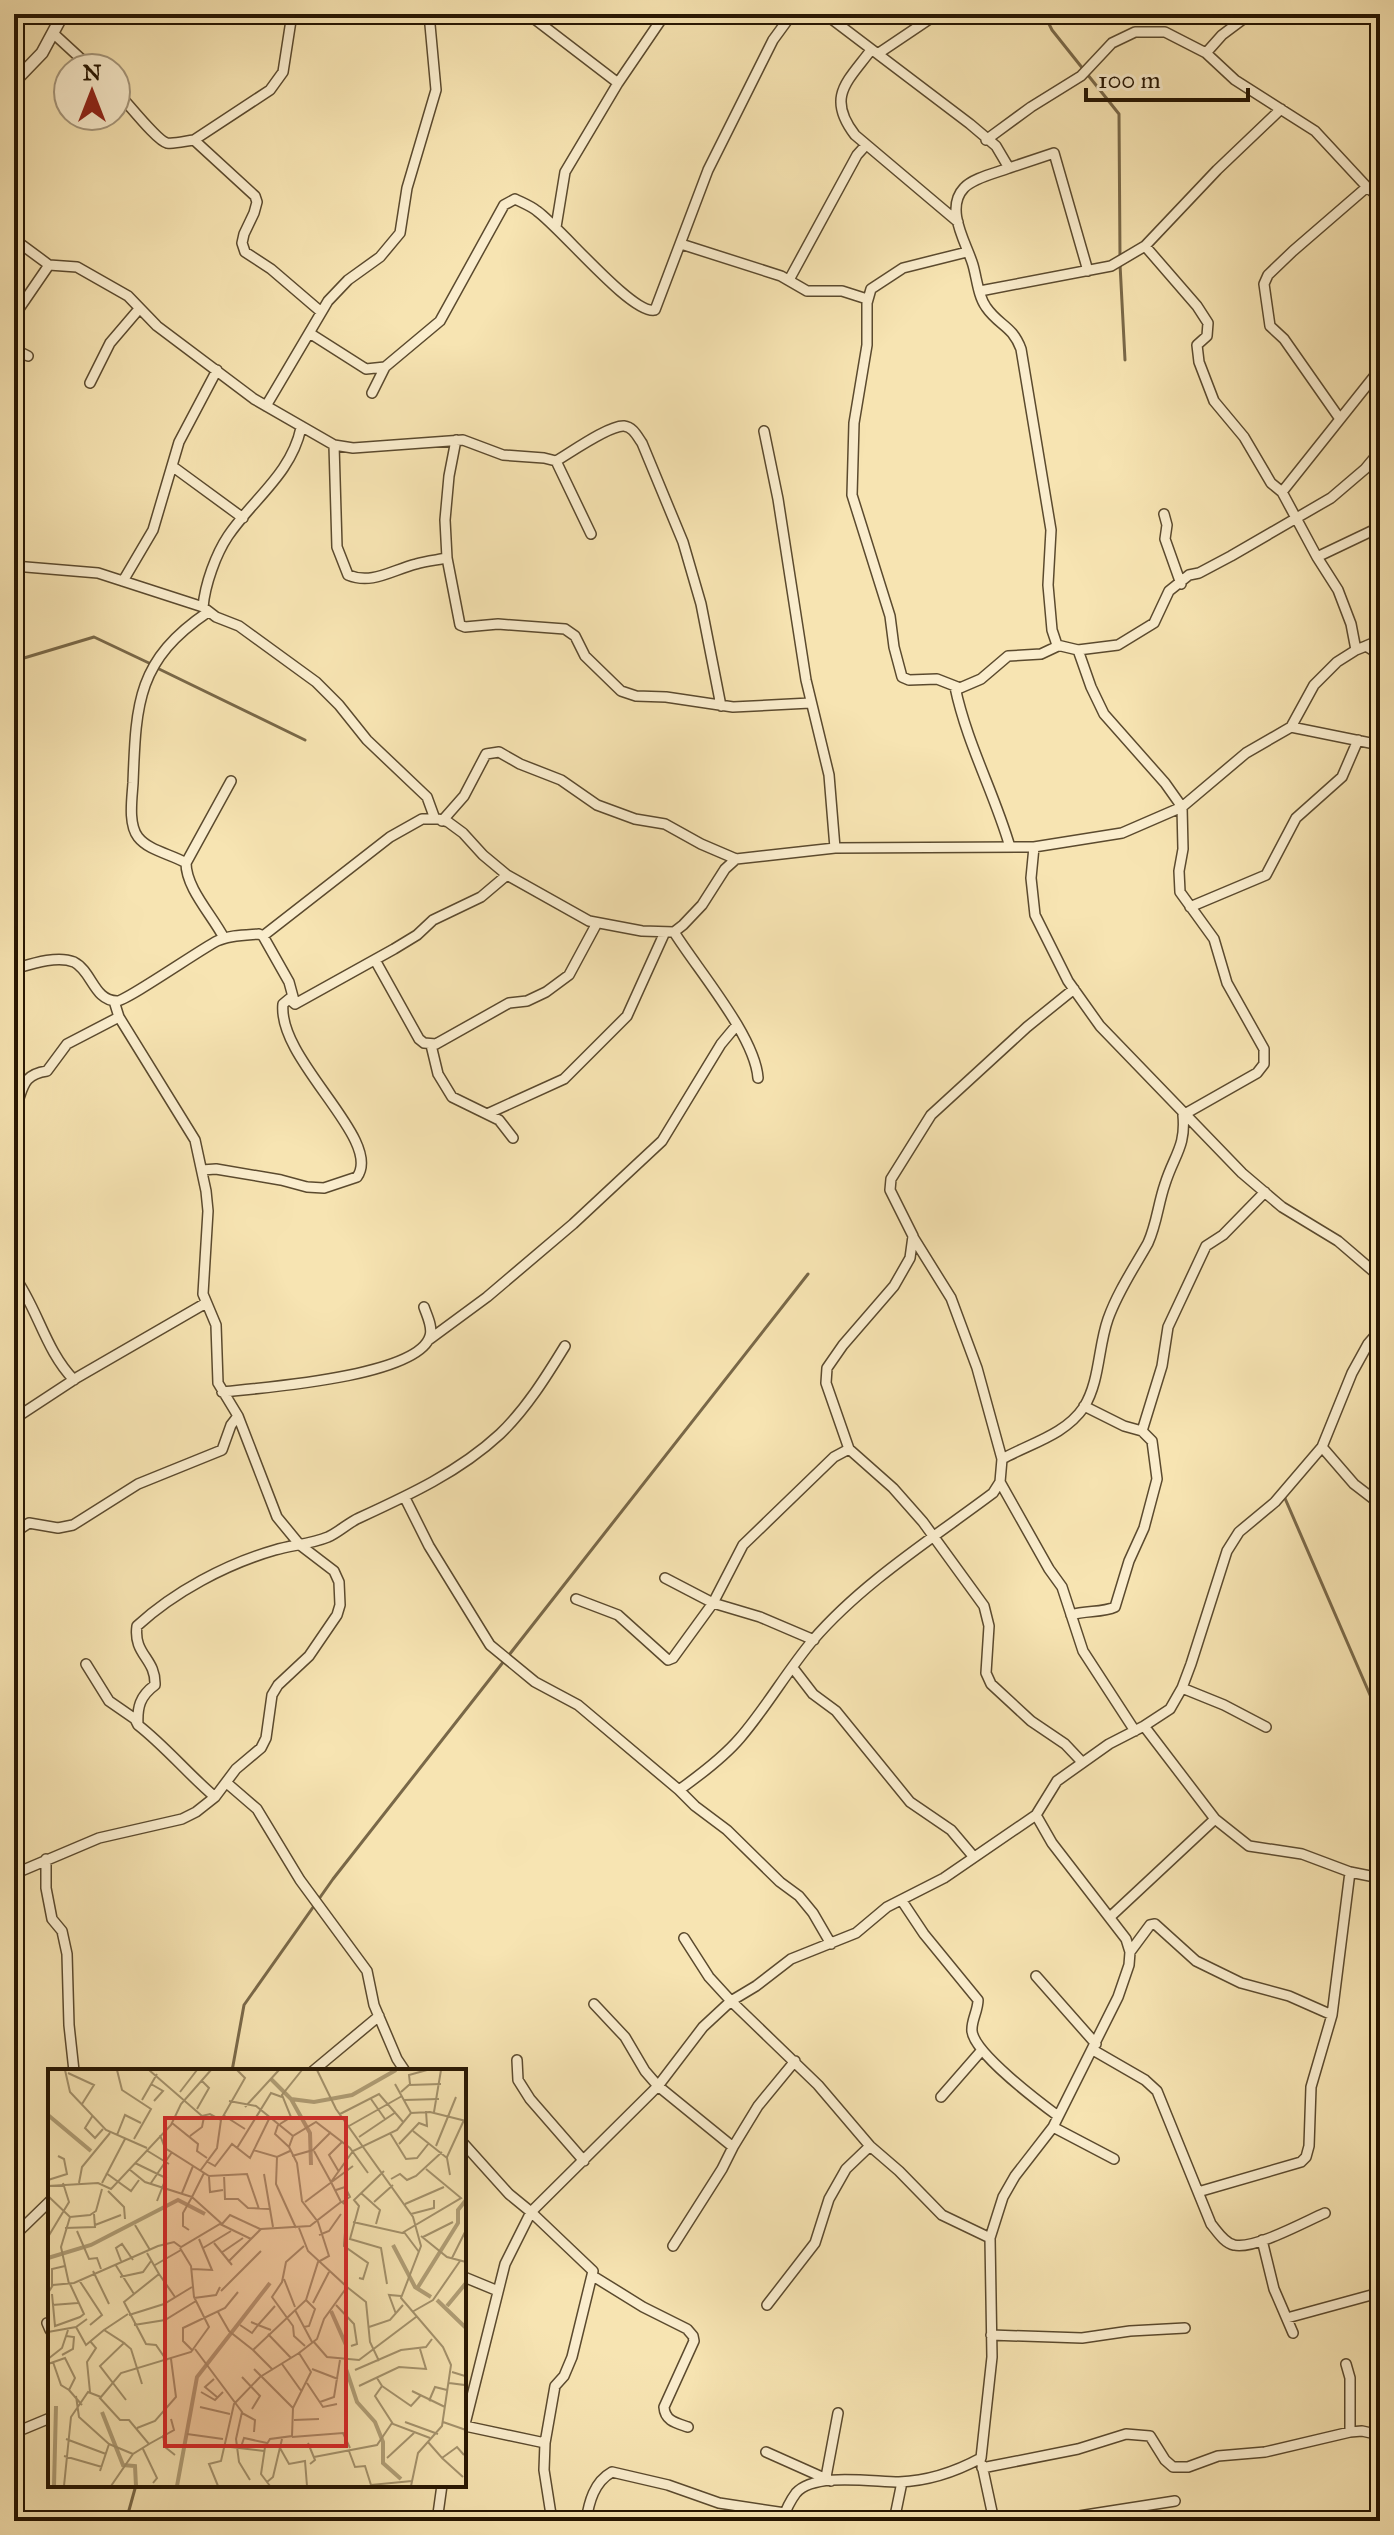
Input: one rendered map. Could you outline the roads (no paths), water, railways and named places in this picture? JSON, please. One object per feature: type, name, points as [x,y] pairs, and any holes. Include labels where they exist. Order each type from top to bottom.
[{"type":"street","points":[[14,82],[42,53],[63,14]]},
{"type":"street","points":[[132,108],[157,138],[169,143],[194,140],[270,90],[283,72],[292,14]]},
{"type":"street","points":[[266,406],[311,334],[320,311],[348,280],[380,257],[400,233],[407,188],[436,90],[429,14]]},
{"type":"street","points":[[528,14],[618,83]]},
{"type":"street","points":[[556,227],[565,172],[618,83],[665,14]]},
{"type":"street","points":[[372,393],[385,367],[440,321],[504,205],[515,199],[538,211],[606,279],[641,308],[649,312],[655,310],[722,140],[773,40],[792,14]]},
{"type":"street","points":[[825,14],[970,124],[996,146],[1009,168]]},
{"type":"street","points":[[937,14],[875,51],[840,91],[840,104],[845,122],[866,145],[958,222]]},
{"type":"street","points":[[1206,53],[1222,35],[1250,14]]},
{"type":"street","points":[[986,140],[1084,72],[1112,43],[1135,32],[1165,32],[1206,53],[1235,80],[1315,131],[1380,198]]},
{"type":"street","points":[[54,34],[74,52]]},
{"type":"street","points":[[980,291],[1111,266],[1145,246],[1281,109]]},
{"type":"street","points":[[194,140],[255,196],[254,213],[242,243],[245,252],[271,269],[320,311]]},
{"type":"street","points":[[789,280],[857,155],[866,145]]},
{"type":"street","points":[[1058,646],[1052,630],[1048,585],[1051,530],[1021,349],[1015,333],[990,313],[982,301],[958,222],[958,199],[963,189],[1009,168],[1054,153],[1088,271]]},
{"type":"street","points":[[1340,419],[1284,339],[1270,326],[1264,284],[1268,275],[1293,251],[1367,187]]},
{"type":"street","points":[[14,239],[49,265],[77,267],[128,296],[157,326],[266,406],[334,445],[353,448],[456,440],[503,455],[556,461],[608,431],[624,426],[633,429],[642,443],[683,542],[701,604],[721,706]]},
{"type":"street","points":[[681,244],[789,280],[807,291],[842,291],[867,299]]},
{"type":"street","points":[[1145,246],[1187,292],[1208,323],[1207,336],[1197,345],[1199,362],[1214,401],[1244,437],[1271,483],[1282,492],[1338,590],[1361,648],[1380,655]]},
{"type":"street","points":[[967,252],[903,268],[876,284],[867,299],[867,345],[854,423],[852,495],[890,616],[902,677],[937,679],[955,687],[981,679],[1008,656],[1041,654],[1058,646],[1078,650],[1118,645],[1154,623],[1169,591],[1189,575],[1199,573],[1331,498],[1365,469],[1380,451]]},
{"type":"street","points":[[14,316],[49,265]]},
{"type":"street","points":[[90,383],[110,343],[139,309]]},
{"type":"street","points":[[311,334],[366,369],[385,367]]},
{"type":"street","points":[[14,349],[28,356]]},
{"type":"street","points":[[1282,492],[1380,369]]},
{"type":"street","points":[[123,581],[153,530],[179,442],[217,370]]},
{"type":"street","points":[[186,863],[149,847],[134,830],[134,734],[144,685],[162,650],[205,609],[220,551],[243,518],[272,486],[287,462],[301,428]]},
{"type":"street","points":[[764,431],[778,499],[810,703],[829,775],[835,848]]},
{"type":"street","points":[[456,440],[445,520],[447,558],[460,625],[498,624],[565,629],[575,636],[585,656],[621,691],[636,696],[666,697],[721,706],[810,703]]},
{"type":"street","points":[[334,445],[337,547],[348,575],[362,580],[372,579],[417,563],[447,558]]},
{"type":"street","points":[[556,461],[591,534]]},
{"type":"street","points":[[172,466],[243,518]]},
{"type":"street","points":[[1164,514],[1167,525],[1165,539],[1181,584]]},
{"type":"street","points":[[1317,557],[1380,527]]},
{"type":"street","points":[[14,566],[98,573],[205,609],[239,626],[316,682],[367,740],[427,797],[438,820]]},
{"type":"street","points":[[438,820],[464,796],[486,754],[499,752],[561,780],[597,805],[635,819],[665,824],[736,859],[835,848],[1034,847],[1122,833],[1182,807],[1246,753],[1291,727],[1314,685],[1337,662],[1380,640]]},
{"type":"street","points":[[1078,650],[1104,714],[1182,807],[1180,892],[1214,939],[1227,983],[1264,1049],[1264,1064],[1257,1073],[1183,1115]]},
{"type":"street","points":[[955,687],[963,722],[983,780],[1000,812],[1010,847]]},
{"type":"street","points":[[1291,727],[1380,745]]},
{"type":"street","points":[[1190,907],[1266,875],[1296,818],[1342,777],[1358,740]]},
{"type":"street","points":[[224,938],[211,912],[192,886],[186,863],[231,781]]},
{"type":"street","points":[[263,936],[390,837],[422,819],[448,822],[507,875],[589,921],[642,931],[669,932],[683,925],[736,859]]},
{"type":"street","points":[[1034,847],[1031,878],[1035,915],[1074,989],[1100,1026],[1183,1115],[1265,1192],[1282,1207],[1338,1241],[1380,1277]]},
{"type":"street","points":[[295,1004],[417,935],[433,920],[481,897],[507,875]]},
{"type":"street","points":[[375,960],[419,1039],[431,1045],[509,1003],[527,1001],[546,992],[569,975],[597,923]]},
{"type":"street","points":[[1380,927],[1376,956],[1380,991]]},
{"type":"street","points":[[669,932],[736,1026],[755,1061],[758,1078]]},
{"type":"street","points":[[487,1114],[564,1079],[627,1016],[669,932]]},
{"type":"street","points":[[14,969],[64,959],[86,971],[102,995],[114,1001],[125,1000],[147,983],[224,938],[259,934],[289,982],[295,1004]]},
{"type":"street","points":[[679,1790],[739,1740],[814,1640],[892,1568],[993,1493],[1000,1482],[1002,1459],[977,1368],[951,1298],[913,1236],[890,1190],[891,1179],[931,1115],[1027,1027],[1074,989]]},
{"type":"street","points":[[202,1170],[216,1169],[324,1188],[346,1182],[360,1172],[361,1156],[353,1134],[301,1060],[286,1032],[283,1004],[289,999],[295,1004]]},
{"type":"street","points":[[14,1874],[99,1838],[182,1819],[215,1797],[228,1784],[236,1769],[261,1748],[266,1738],[272,1695],[278,1685],[309,1656],[337,1615],[340,1592],[334,1571],[300,1545],[277,1517],[238,1416],[218,1383],[216,1325],[203,1294],[208,1211],[195,1140],[119,1017],[114,1001]]},
{"type":"street","points":[[14,1111],[25,1080],[34,1073],[47,1071],[67,1044],[119,1017]]},
{"type":"street","points":[[222,1392],[370,1371],[418,1352],[573,1224],[662,1141],[721,1044],[736,1026]]},
{"type":"street","points":[[431,1045],[438,1074],[452,1097],[499,1120],[513,1138]]},
{"type":"street","points":[[1002,1459],[1054,1434],[1084,1406],[1092,1390],[1100,1345],[1118,1293],[1157,1222],[1165,1184],[1185,1136],[1183,1115]]},
{"type":"street","points":[[1142,1431],[1162,1366],[1168,1327],[1206,1246],[1223,1235],[1265,1192]]},
{"type":"street","points":[[913,1236],[913,1247],[905,1270],[827,1368],[826,1383],[849,1449],[893,1488],[923,1522],[984,1606],[989,1626],[986,1673],[991,1684],[1031,1721],[1065,1744],[1082,1762]]},
{"type":"street","points":[[14,1276],[26,1293],[49,1347],[74,1380]]},
{"type":"street","points":[[14,1419],[206,1303]]},
{"type":"street","points":[[424,1307],[431,1330],[430,1339]]},
{"type":"street","points":[[466,2419],[505,2264],[531,2212],[658,2086],[703,2027],[731,2001],[791,1959],[856,1933],[887,1907],[944,1878],[1036,1815],[1057,1781],[1082,1762],[1170,1709],[1182,1688],[1227,1551],[1239,1532],[1275,1502],[1322,1447],[1352,1373],[1368,1344],[1380,1330]]},
{"type":"street","points":[[138,1725],[137,1709],[144,1693],[155,1685],[156,1675],[135,1642],[137,1626],[151,1613],[214,1575],[276,1549],[331,1536],[356,1519],[405,1498],[460,1466],[500,1433],[538,1390],[565,1346]]},
{"type":"street","points":[[1071,1615],[1084,1610],[1115,1607],[1129,1561],[1144,1528],[1157,1479],[1152,1441],[1142,1431],[1124,1426],[1084,1406]]},
{"type":"street","points":[[14,1533],[29,1523],[58,1528],[73,1525],[138,1484],[222,1450],[231,1425],[238,1416]]},
{"type":"street","points":[[1322,1447],[1354,1484],[1380,1504]]},
{"type":"street","points":[[576,1599],[618,1615],[668,1660],[673,1658],[713,1603],[743,1545],[834,1457],[849,1449]]},
{"type":"street","points":[[1000,1482],[1062,1587],[1083,1651],[1140,1729],[1215,1819],[1249,1846],[1302,1854],[1350,1872],[1380,1878]]},
{"type":"street","points":[[405,1498],[429,1546],[490,1645],[535,1682],[578,1705],[727,1830],[780,1882],[799,1896],[831,1944]]},
{"type":"street","points":[[665,1578],[713,1603],[760,1617],[814,1640]]},
{"type":"street","points":[[86,1664],[109,1701],[135,1719],[215,1797]]},
{"type":"street","points":[[793,1668],[813,1694],[836,1711],[910,1802],[951,1830],[973,1856]]},
{"type":"street","points":[[1182,1688],[1266,1727]]},
{"type":"street","points":[[228,1784],[257,1809],[300,1880],[367,1971],[379,2016],[404,2069]]},
{"type":"street","points":[[995,2521],[982,2463],[989,2393],[990,2238],[1003,2197],[1015,2176],[1053,2127],[1094,2047],[1118,1997],[1130,1952],[1126,1939],[1052,1843],[1036,1815]]},
{"type":"street","points":[[1110,1917],[1215,1819]]},
{"type":"street","points":[[46,1859],[46,1888],[52,1919],[62,1931],[67,1954],[74,2069]]},
{"type":"street","points":[[1198,2192],[1301,2162],[1306,2157],[1311,2087],[1332,2015],[1350,1872]]},
{"type":"street","points":[[902,1901],[924,1934],[978,2000],[971,2027],[982,2050],[1008,2076],[1058,2116]]},
{"type":"street","points":[[1130,1952],[1150,1925],[1155,1924],[1196,1961],[1241,1983],[1289,1996],[1332,2015]]},
{"type":"street","points":[[684,1938],[709,1977],[795,2061],[870,2146],[942,2215],[990,2238]]},
{"type":"street","points":[[1036,1976],[1094,2047],[1157,2091],[1211,2224],[1222,2237],[1234,2245],[1249,2244],[1325,2213]]},
{"type":"street","points":[[594,2004],[625,2037],[645,2071],[658,2086],[733,2147]]},
{"type":"street","points":[[315,2069],[379,2016]]},
{"type":"street","points":[[941,2097],[982,2050]]},
{"type":"street","points":[[517,2060],[518,2080],[530,2099],[584,2161]]},
{"type":"street","points":[[673,2246],[758,2106],[795,2061]]},
{"type":"street","points":[[1053,2127],[1114,2159]]},
{"type":"street","points":[[466,2146],[509,2194],[593,2271],[572,2357],[564,2376],[555,2386],[545,2443],[544,2470],[552,2521]]},
{"type":"street","points":[[767,2305],[815,2243],[829,2199],[846,2169],[870,2146]]},
{"type":"street","points":[[14,2236],[48,2203]]},
{"type":"street","points":[[1262,2240],[1274,2289],[1293,2333]]},
{"type":"street","points":[[593,2276],[643,2307],[687,2329],[693,2336],[694,2341],[664,2407],[670,2420],[688,2427]]},
{"type":"street","points":[[466,2278],[498,2291]]},
{"type":"street","points":[[1287,2318],[1375,2294]]},
{"type":"street","points":[[991,2335],[1082,2338],[1185,2328]]},
{"type":"street","points":[[1346,2364],[1350,2378],[1350,2432]]},
{"type":"street","points":[[828,2479],[838,2413]]},
{"type":"street","points":[[14,2433],[48,2419]]},
{"type":"street","points":[[466,2427],[545,2443]]},
{"type":"street","points":[[586,2521],[594,2491],[603,2477],[612,2472],[668,2485],[719,2503],[784,2517],[797,2492],[809,2484],[828,2479],[902,2482],[982,2463],[1078,2449],[1126,2434],[1150,2436],[1173,2467],[1188,2467],[1218,2456],[1265,2452],[1350,2432],[1380,2435]]},
{"type":"street","points":[[766,2452],[828,2479]]},
{"type":"street","points":[[894,2521],[902,2482]]},
{"type":"street","points":[[437,2521],[442,2487]]},
{"type":"street","points":[[1047,2521],[1109,2517],[1175,2501]]},
{"type":"waterway","points":[[1044,14],[1052,30],[1119,114],[1120,257]]},
{"type":"waterway","points":[[1120,264],[1125,360]]},
{"type":"waterway","points":[[14,661],[94,637],[151,664]]},
{"type":"waterway","points":[[157,668],[305,740]]},
{"type":"waterway","points":[[509,1655],[808,1274]]},
{"type":"waterway","points":[[1284,1496],[1380,1718]]},
{"type":"waterway","points":[[232,2069],[244,2005],[333,1879],[504,1661]]},
{"type":"waterway","points":[[126,2521],[135,2487]]}]
